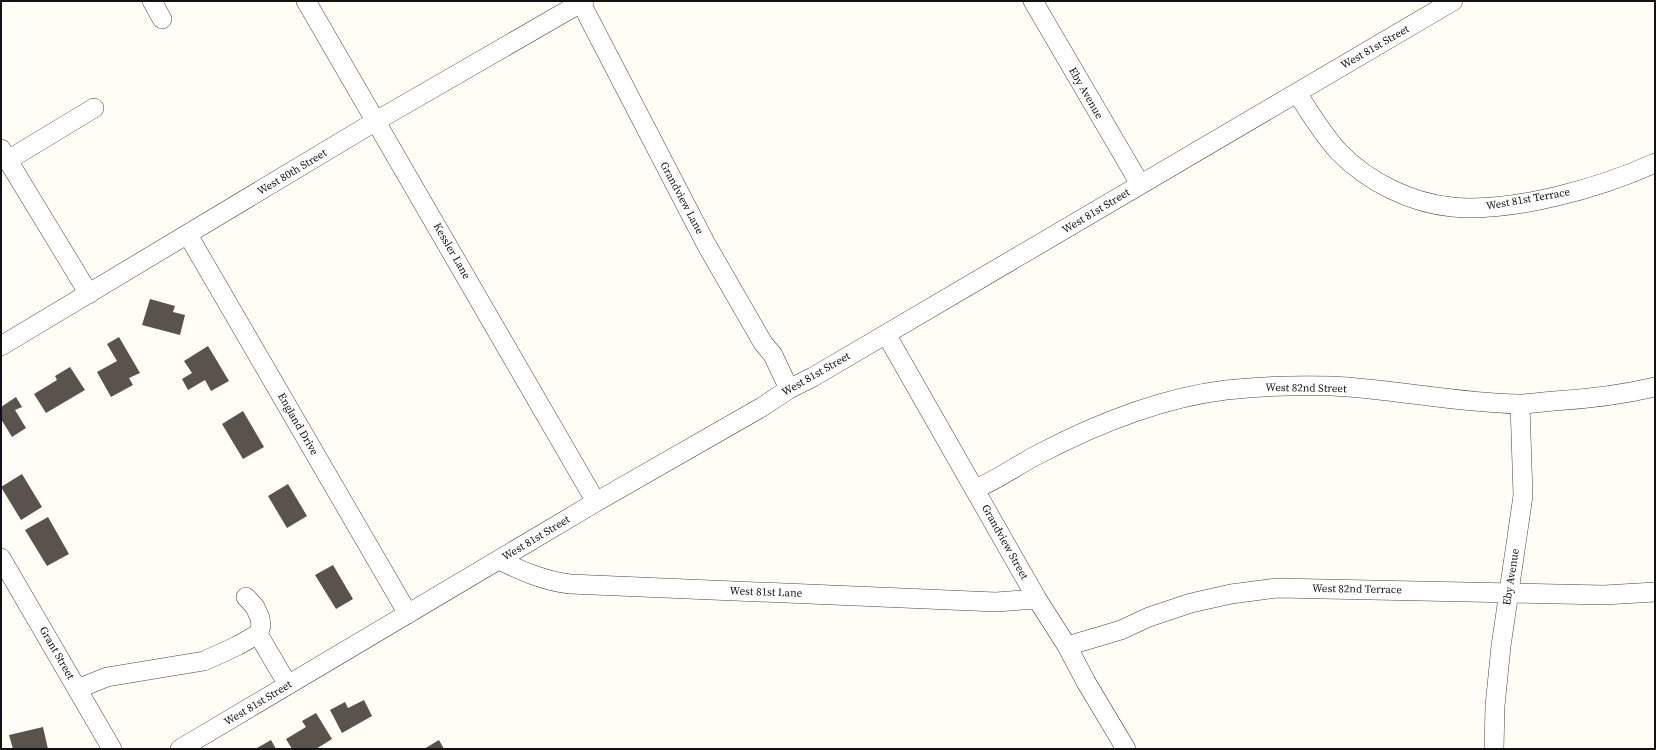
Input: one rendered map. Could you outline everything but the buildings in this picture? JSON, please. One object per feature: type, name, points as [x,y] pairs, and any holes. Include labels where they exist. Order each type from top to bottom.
[{"type":"street","points":[[152,1],[162,19]]},
{"type":"street","name":"Kessler Lane","points":[[306,1],[596,502]]},
{"type":"street","name":"Eby Avenue","points":[[1033,1],[1140,184]]},
{"type":"street","name":"West 81st Street","points":[[180,749],[596,502],[762,407],[789,389],[886,334],[1454,1]]},
{"type":"street","name":"West 80th Street","points":[[1,346],[376,121],[582,2]]},
{"type":"street","name":"Grandview Lane","points":[[582,2],[706,244],[762,343],[773,355],[789,389]]},
{"type":"street","name":"West 81st Terrace","points":[[1297,93],[1315,121],[1339,152],[1363,173],[1388,188],[1413,198],[1435,204],[1451,207],[1484,208],[1554,197],[1596,185],[1655,163]]},
{"type":"street","points":[[89,294],[4,154],[94,108]]},
{"type":"street","name":"England Drive","points":[[188,235],[408,614]]},
{"type":"street","name":"Grandview Street","points":[[886,334],[1037,599],[1067,646],[1086,682],[1126,749]]},
{"type":"street","name":"West 82nd Street","points":[[975,489],[989,483],[1086,430],[1128,414],[1172,401],[1225,390],[1282,386],[1333,386],[1482,402],[1520,404],[1583,399],[1628,393],[1655,387]]},
{"type":"street","name":"Eby Avenue","points":[[1494,749],[1495,706],[1501,646],[1523,496],[1520,404]]},
{"type":"street","name":"Grant Street","points":[[1,558],[112,749]]},
{"type":"street","name":"West 81st Lane","points":[[499,560],[533,576],[557,583],[570,584],[996,602],[1037,599]]},
{"type":"street","name":"West 82nd Terrace","points":[[1067,646],[1121,630],[1149,617],[1191,603],[1231,594],[1277,588],[1604,595],[1655,592]]},
{"type":"street","points":[[77,689],[106,677],[204,661],[237,646],[258,634],[261,626],[260,618],[255,607],[246,597]]},
{"type":"street","points":[[258,634],[288,685]]}]
